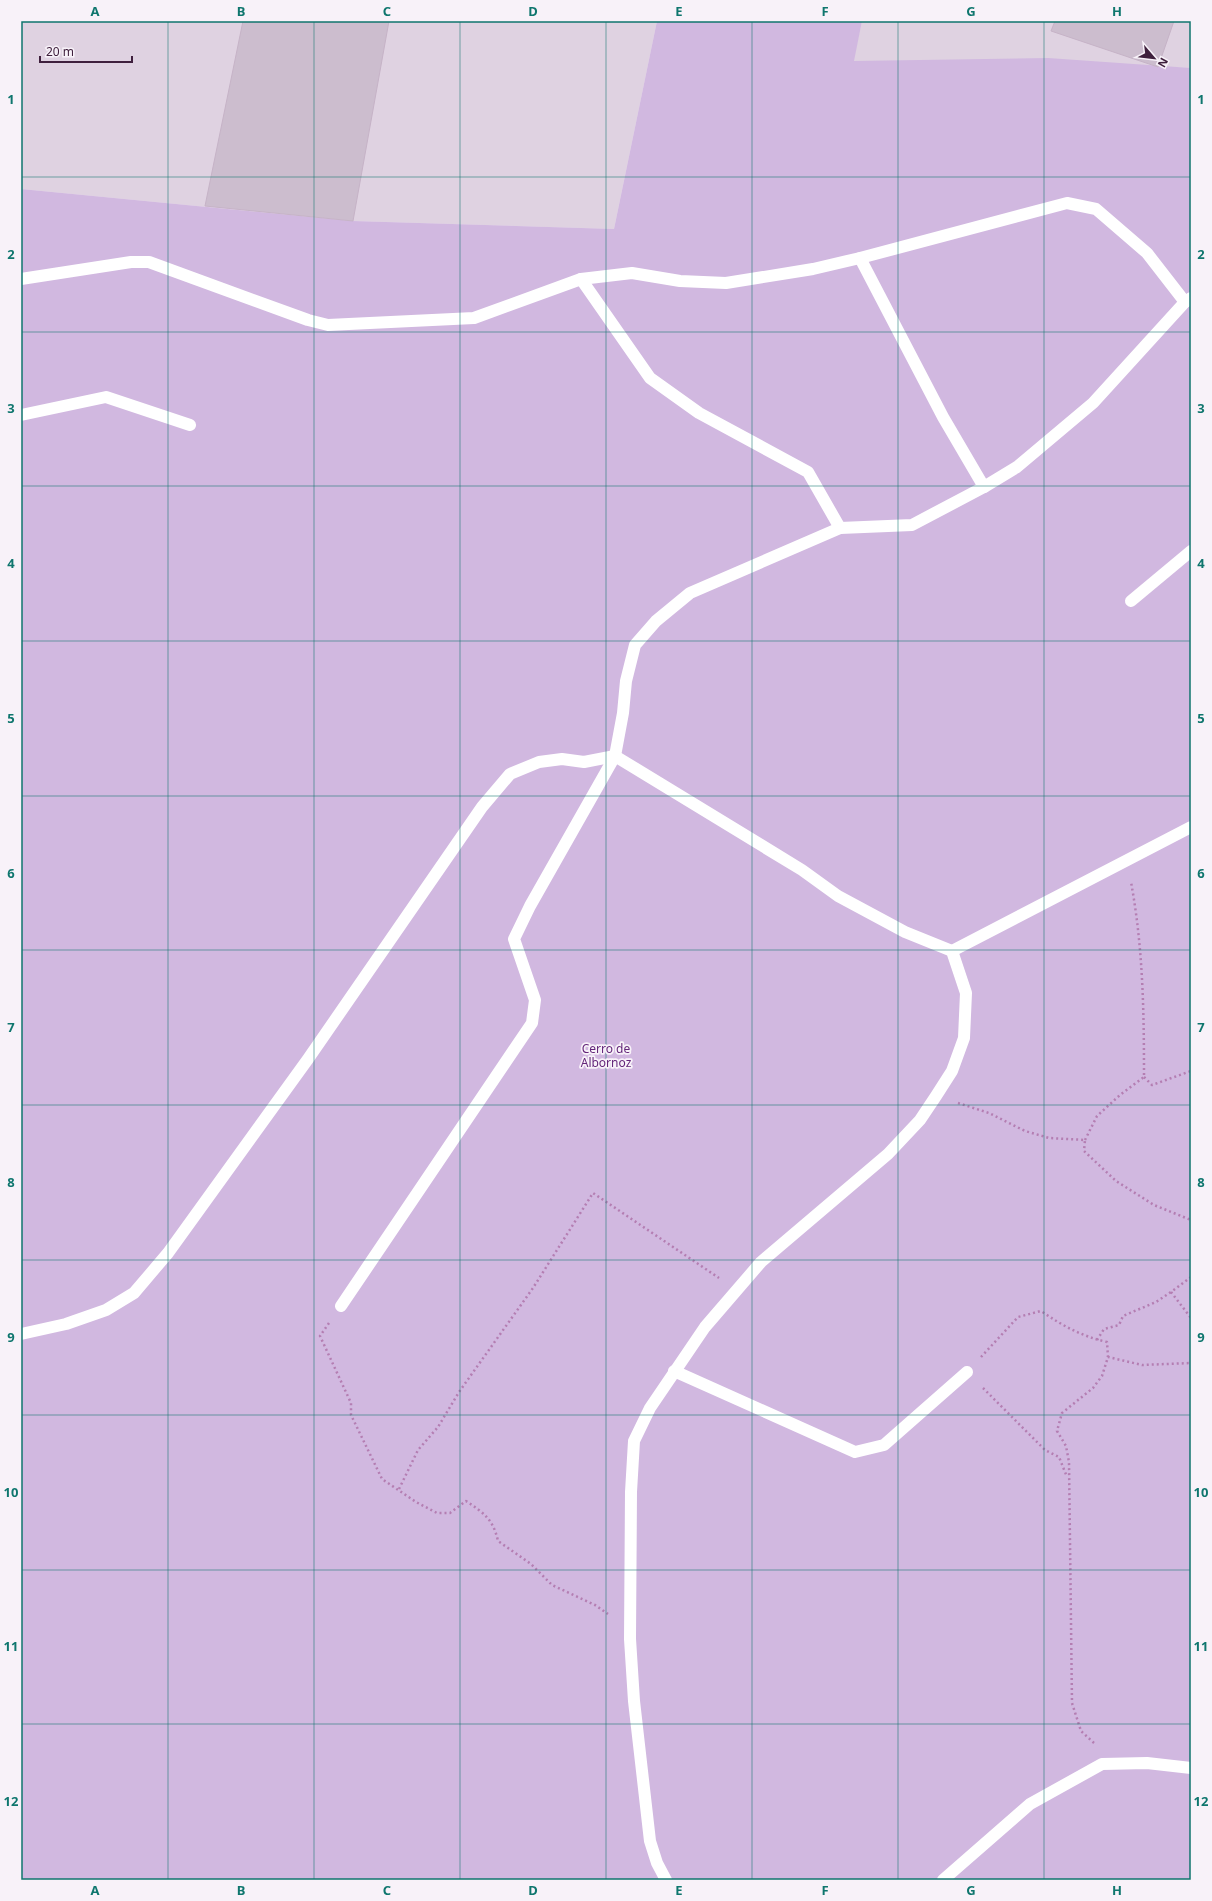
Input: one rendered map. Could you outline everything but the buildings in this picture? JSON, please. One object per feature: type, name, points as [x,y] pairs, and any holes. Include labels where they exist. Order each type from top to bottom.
[{"type":"street","points":[[21,279],[131,262],[149,262],[300,317],[328,325],[474,318],[581,280],[632,274],[680,281],[726,283],[813,269],[860,258],[1067,203],[1096,209],[1147,253],[1188,300],[1092,403],[1017,467],[984,487],[912,525],[840,528],[690,593],[656,621],[635,645],[626,681],[623,713],[615,756],[530,906],[514,939],[535,1000],[532,1023],[341,1306]]},
{"type":"street","points":[[860,258],[942,417],[984,487]]},
{"type":"street","points":[[581,280],[650,378],[699,412],[808,472],[840,528]]},
{"type":"street","points":[[21,415],[106,397],[190,425]]},
{"type":"street","points":[[1131,601],[1191,551]]},
{"type":"street","points":[[21,1334],[66,1324],[106,1310],[134,1293],[168,1253],[308,1059],[482,807],[510,774],[539,762],[562,759],[584,762],[615,756],[802,870],[838,896],[899,929],[952,951],[966,993],[964,1038],[952,1071],[936,1096],[920,1120],[888,1154],[761,1262],[705,1327],[650,1408],[634,1441],[631,1492],[630,1629],[634,1701],[650,1841],[657,1863],[666,1880]]},
{"type":"street","points":[[952,951],[1191,827]]},
{"type":"street","points":[[674,1371],[855,1452],[884,1445],[967,1372]]},
{"type":"street","points":[[943,1880],[1030,1804],[1102,1764],[1147,1762],[1191,1768]]},
{"type":"path","points":[[1126,860],[1137,917],[1143,976],[1144,1077],[1152,1085],[1191,1071]]},
{"type":"path","points":[[1144,1077],[1120,1095],[1097,1116],[1085,1140],[1084,1152],[1116,1181],[1154,1205],[1191,1220]]},
{"type":"path","points":[[936,1096],[989,1114],[1025,1131],[1049,1138],[1085,1140]]},
{"type":"path","points":[[399,1489],[418,1450],[438,1427],[459,1392],[533,1288],[593,1193],[737,1290]]},
{"type":"path","points":[[1097,1340],[1104,1328],[1119,1325],[1124,1316],[1156,1302],[1191,1278]]},
{"type":"path","points":[[1171,1292],[1191,1318]]},
{"type":"path","points":[[341,1306],[320,1336],[351,1403],[351,1415],[382,1478],[416,1502],[437,1513],[450,1513],[466,1501],[485,1514],[495,1528],[498,1541],[530,1564],[552,1585],[595,1605],[630,1629]]},
{"type":"path","points":[[1068,1480],[1058,1457],[1045,1450],[967,1372],[1018,1317],[1041,1311],[1065,1327],[1088,1338],[1107,1342],[1108,1357],[1102,1376],[1093,1388],[1062,1413],[1057,1431],[1066,1446],[1069,1462],[1068,1480],[1071,1525],[1069,1566],[1072,1703],[1081,1731],[1119,1764]]},
{"type":"path","points":[[1108,1357],[1142,1365],[1191,1363]]},
{"type":"shaded area","points":[[21,21],[657,21],[614,229],[353,221],[21,189]]},
{"type":"shaded area","points":[[862,21],[1191,21],[1191,68],[853,61]]},
{"type":"green space","name":"Cerro de Albornoz","points":[[657,21],[862,21],[854,61],[1048,58],[1191,68],[1191,1880],[21,1880],[21,189],[353,221],[614,229]]}]
